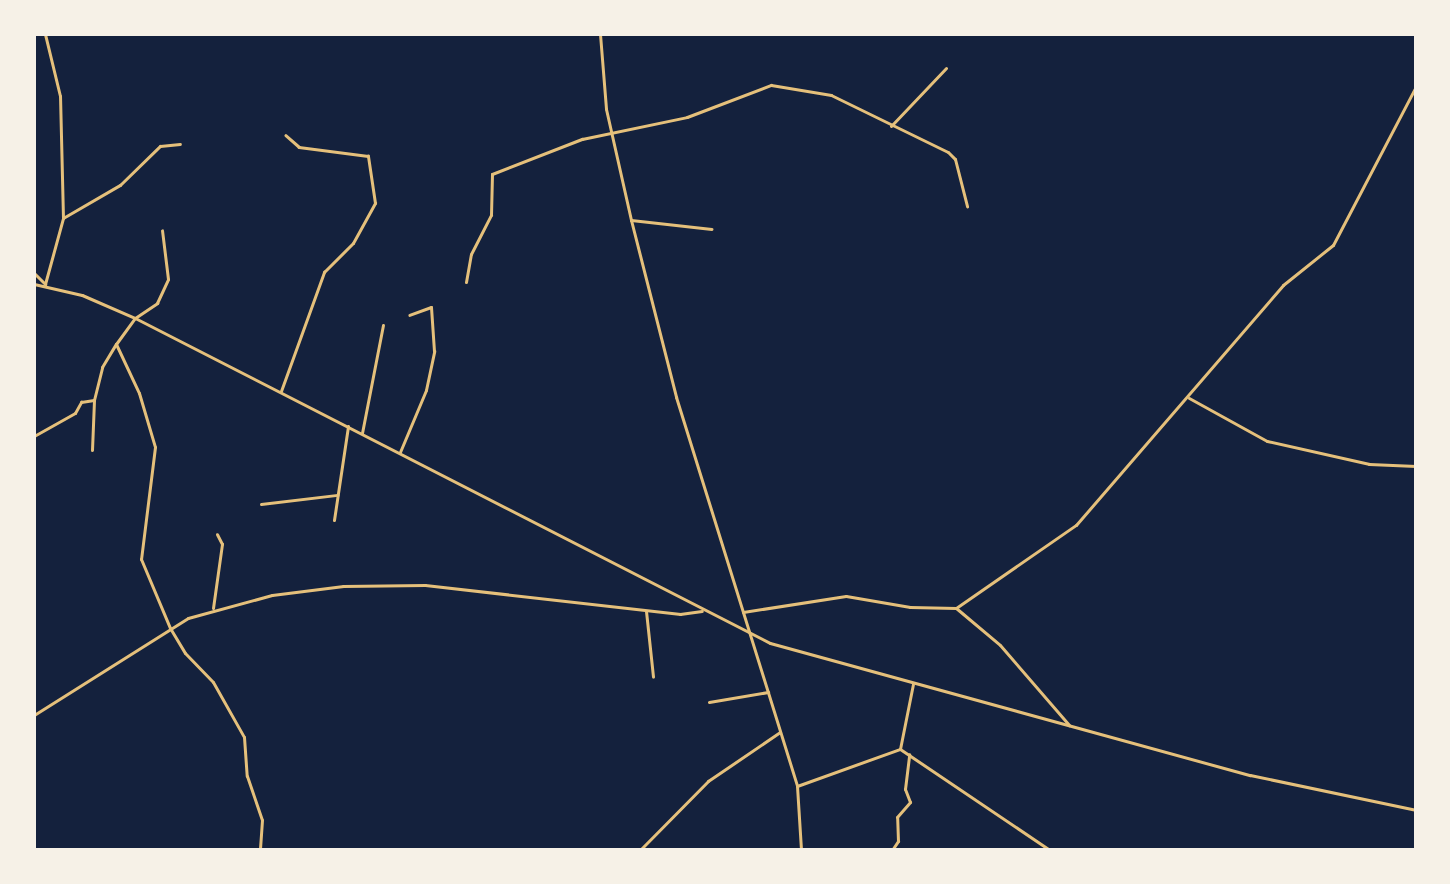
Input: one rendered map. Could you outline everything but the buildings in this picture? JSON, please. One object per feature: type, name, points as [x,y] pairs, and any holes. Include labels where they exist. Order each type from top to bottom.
[{"type":"street","points":[[45,34],[60,96],[63,218],[45,284]]},
{"type":"street","points":[[600,34],[612,131],[631,220],[676,397],[797,786],[801,850]]},
{"type":"street","points":[[890,127],[946,68]]},
{"type":"street","points":[[466,282],[471,254],[491,215],[492,174],[612,131],[687,117],[771,85],[818,90],[890,127],[948,152],[955,159],[967,206]]},
{"type":"street","points":[[743,612],[846,596],[910,607],[956,608],[1076,525],[1189,398],[1283,285],[1333,245],[1416,86]]},
{"type":"street","points":[[281,391],[324,272],[353,243],[375,203],[368,156],[299,147],[285,135]]},
{"type":"street","points":[[63,218],[120,185],[160,146],[180,144]]},
{"type":"street","points":[[631,220],[712,229]]},
{"type":"street","points":[[92,450],[94,400],[102,367],[135,318],[157,303],[168,279],[162,230]]},
{"type":"street","points":[[34,273],[45,284]]},
{"type":"street","points":[[34,284],[45,284],[135,318],[750,634],[913,684],[1250,775],[1416,810]]},
{"type":"street","points":[[400,452],[426,390],[434,351],[431,307],[409,315]]},
{"type":"street","points":[[362,433],[383,325]]},
{"type":"street","points":[[116,344],[139,393],[155,447],[141,559],[170,628],[213,682],[244,737],[247,776],[262,820],[260,850]]},
{"type":"street","points":[[1189,398],[1267,441],[1369,464],[1416,466]]},
{"type":"street","points":[[34,436],[75,413],[81,402],[94,400]]},
{"type":"street","points":[[334,520],[348,426]]},
{"type":"street","points":[[261,504],[337,495]]},
{"type":"street","points":[[213,608],[222,544],[217,534]]},
{"type":"street","points":[[34,715],[170,628],[213,608],[272,595],[394,584],[481,589],[646,611],[702,611]]},
{"type":"street","points":[[956,608],[1000,645],[1070,726]]},
{"type":"street","points":[[646,611],[653,677]]},
{"type":"street","points":[[900,749],[913,684]]},
{"type":"street","points":[[709,702],[768,692]]},
{"type":"street","points":[[640,850],[708,781],[781,731]]},
{"type":"street","points":[[797,786],[900,749],[1050,850]]},
{"type":"street","points":[[892,850],[898,841],[897,817],[910,802],[905,789],[909,754]]}]
